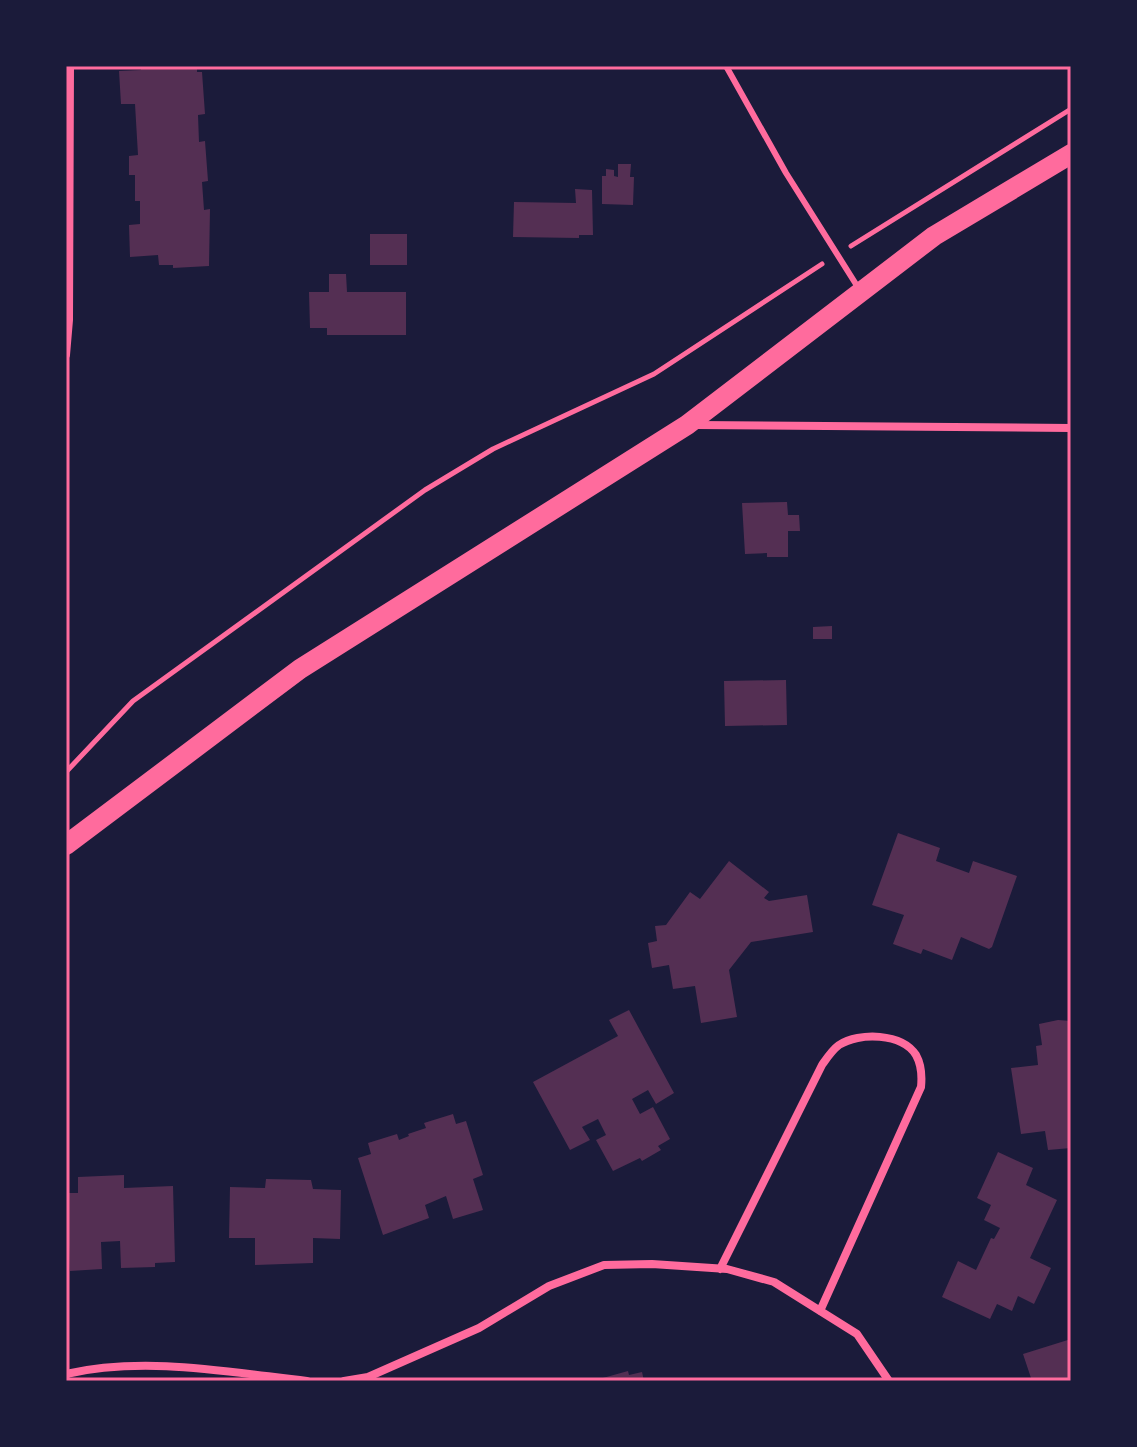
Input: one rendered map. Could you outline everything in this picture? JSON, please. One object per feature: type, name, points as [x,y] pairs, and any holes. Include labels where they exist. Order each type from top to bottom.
[{"type":"main road","points":[[66,845],[300,669],[687,425],[934,236],[1071,154]]},
{"type":"street","points":[[66,355],[69,320],[70,66]]},
{"type":"street","points":[[687,425],[1071,428]]},
{"type":"street","points":[[720,1269],[822,1065],[837,1046],[855,1038],[875,1036],[892,1039],[917,1056],[922,1075],[921,1087],[820,1311]]},
{"type":"street","points":[[344,1381],[368,1377],[479,1328],[549,1286],[604,1265],[652,1264],[720,1269],[774,1282],[857,1334],[889,1381]]},
{"type":"street","points":[[66,1374],[88,1369],[174,1366],[307,1381]]},
{"type":"lane","points":[[726,66],[786,173],[861,292]]},
{"type":"path","points":[[66,772],[133,701],[425,490],[493,449],[654,374],[1071,109]]},
{"type":"building","points":[[140,66],[197,66],[197,72],[202,72],[205,114],[198,115],[199,142],[205,141],[208,181],[202,182],[204,210],[210,209],[209,266],[173,268],[173,265],[159,265],[158,255],[130,257],[129,225],[140,224],[140,201],[135,201],[135,175],[129,175],[129,156],[138,155],[135,104],[121,104],[119,71],[141,70]]},
{"type":"building","points":[[618,164],[631,164],[633,205],[602,204],[602,176],[606,176],[606,169],[614,170],[614,176],[618,177]]},
{"type":"building","points":[[575,189],[592,190],[593,235],[579,235],[579,238],[513,237],[514,202],[576,203]]},
{"type":"building","points":[[370,234],[407,234],[407,265],[370,265]]},
{"type":"building","points":[[329,274],[346,274],[347,292],[406,292],[406,335],[327,335],[327,328],[310,328],[309,292],[329,292]]},
{"type":"building","points":[[787,502],[788,515],[799,515],[800,531],[788,531],[788,557],[767,557],[767,553],[745,554],[742,503]]},
{"type":"building","points":[[832,626],[832,639],[813,639],[813,627]]},
{"type":"building","points":[[786,680],[787,725],[725,726],[724,681]]},
{"type":"building","points":[[898,833],[940,848],[936,861],[969,873],[973,861],[1017,876],[992,947],[989,949],[961,937],[952,960],[923,949],[921,954],[893,944],[904,915],[872,905]]},
{"type":"building","points":[[729,861],[769,892],[764,898],[769,901],[807,895],[813,932],[751,942],[729,970],[737,1017],[701,1023],[695,986],[673,989],[669,965],[652,968],[648,943],[657,941],[655,926],[666,925],[690,892],[700,899]]},
{"type":"building","points":[[629,1010],[674,1093],[656,1104],[648,1090],[632,1099],[640,1114],[653,1107],[670,1139],[658,1146],[661,1150],[642,1161],[640,1158],[613,1171],[596,1140],[606,1135],[598,1119],[582,1127],[590,1140],[570,1150],[533,1082],[618,1036],[609,1020]]},
{"type":"building","points":[[1071,1021],[1071,1148],[1048,1150],[1045,1131],[1021,1134],[1011,1068],[1038,1065],[1036,1046],[1042,1045],[1039,1024]]},
{"type":"building","points":[[453,1114],[456,1124],[466,1121],[483,1175],[473,1179],[483,1210],[453,1219],[446,1196],[425,1205],[429,1218],[383,1235],[358,1158],[371,1154],[368,1143],[397,1134],[399,1140],[426,1128],[424,1123]]},
{"type":"building","points":[[998,1152],[1033,1168],[1026,1185],[1057,1200],[1030,1258],[1051,1268],[1034,1304],[1018,1296],[1012,1311],[997,1304],[990,1319],[942,1297],[958,1261],[976,1270],[991,1238],[994,1239],[1000,1228],[984,1220],[991,1205],[977,1198]]},
{"type":"building","points":[[124,1175],[124,1188],[173,1186],[175,1262],[155,1263],[155,1267],[121,1268],[120,1241],[101,1242],[102,1269],[70,1271],[67,1193],[78,1193],[78,1177]]},
{"type":"building","points":[[266,1179],[311,1180],[313,1189],[341,1190],[340,1239],[313,1238],[313,1263],[255,1265],[255,1238],[229,1238],[230,1187],[265,1188]]},
{"type":"building","points":[[1071,1339],[1071,1381],[1032,1381],[1023,1354]]},
{"type":"building","points":[[628,1371],[629,1375],[642,1372],[644,1381],[592,1381]]}]
